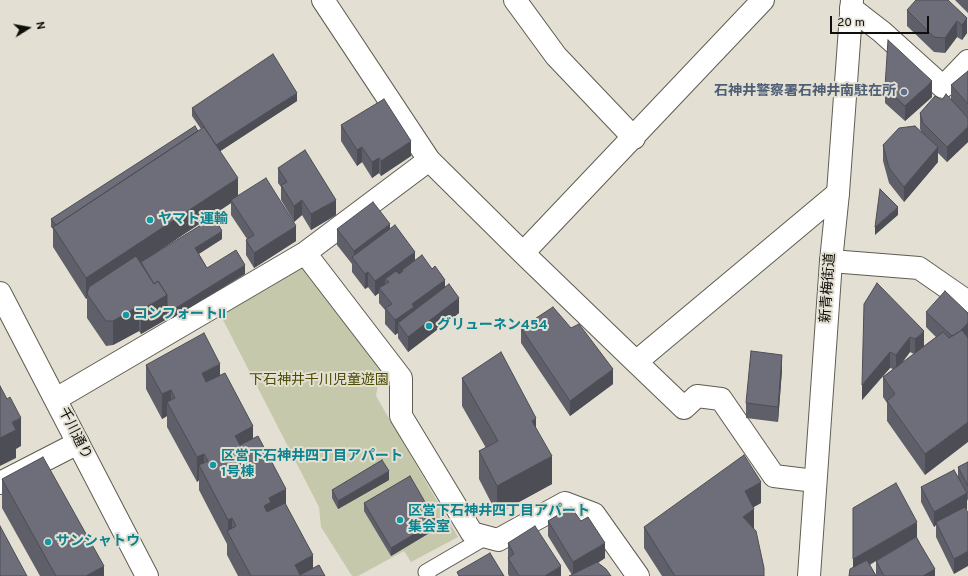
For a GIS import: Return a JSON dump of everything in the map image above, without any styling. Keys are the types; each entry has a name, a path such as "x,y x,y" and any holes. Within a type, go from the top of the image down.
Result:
{"street":[{"path":"323,0 429,160 523,253 684,408 698,396 720,399 774,476 815,481"},
{"path":"515,0 556,56 634,138"},
{"path":"523,253 634,138 763,0"},
{"path":"851,4 943,87 968,61"},
{"name":"新青梅街道","path":"809,576 851,4"},
{"path":"56,399 305,253 429,160"},
{"path":"636,362 838,193"},
{"path":"305,253 402,378 401,416 472,532 498,540 565,503 594,514 638,576"},
{"path":"831,261 919,268 968,302"},
{"name":"千川通り","path":"0,293 147,576"},
{"path":"0,483 78,443"}],"lane":[{"path":"428,576 426,572 486,537"}],"green space":[{"name":"下石神井千川児童遊園","path":"303,265 381,368 376,396 458,537 411,562 404,551 358,576 352,576 321,527 319,507 221,316"}],"building":[{"path":"916,0 948,0 967,18 962,25 957,21 945,38 934,37 907,10"},
{"path":"888,40 932,81 905,106 885,87"},
{"path":"273,54 297,93 216,145 192,108"},
{"path":"968,71 968,104 951,85"},
{"path":"946,94 968,118 968,127 947,147 923,123 920,113 935,96 942,100"},
{"path":"384,99 411,141 381,161 379,158 372,162 362,147 357,150 341,125"},
{"path":"195,126 198,131 56,225 51,219"},
{"path":"915,126 938,147 904,187 889,168 883,145 899,128"},
{"name":"ヤマト運輸","path":"204,127 238,178 86,278 53,227"},
{"path":"305,150 336,200 311,214 302,200 294,206 281,185 287,182 278,168"},
{"path":"266,178 296,226 254,253 246,240 254,235 231,200"},
{"path":"880,189 898,207 875,227"},
{"path":"373,202 390,224 354,251 337,229"},
{"path":"214,217 222,231 195,248 207,268 236,250 245,265 171,311 167,305 167,295 158,281 154,284 141,262"},
{"path":"395,225 415,252 375,281 368,272 365,274 352,257"},
{"path":"422,255 432,269 435,266 445,280 412,304 414,307 395,320 385,308 392,304 379,288 389,282 385,279 396,271 399,274"},
{"path":"136,256 154,284 158,281 167,295 141,310 139,306 113,321 106,321 87,294 89,287"},
{"path":"877,283 924,331 915,339 910,337 896,355 890,352 862,385 864,304"},
{"path":"449,284 459,298 408,337 398,323"},
{"path":"945,291 968,313 968,323 959,332 952,336 926,312"},
{"path":"553,307 571,328 579,324 613,369 570,401 521,328"},
{"path":"962,330 968,338 968,422 925,454 887,401 895,394 883,377 943,332 949,338"},
{"name":"区営下石神井四丁目アパート 1号棟","path":"204,333 220,364 202,373 206,382 225,373 253,426 235,436 240,445 258,436 286,489 269,498 271,502 264,506 267,512 285,503 313,555 295,565 300,575 319,565 325,576 251,576 227,531 236,526 232,518 228,520 199,465 208,461 204,454 197,457 167,402 175,398 171,390 162,394 146,365"},
{"path":"751,351 782,355 778,407 746,403"},
{"path":"501,352 536,418 532,421 552,456 497,486 479,451 498,441 462,378"},
{"path":"0,386 7,399 10,397 21,418 12,422 16,430 0,438"},
{"path":"744,455 761,482 745,491 754,509 743,517 756,531 764,568 764,576 675,576 644,527"},
{"path":"43,457 104,566 86,576 56,576 2,479"},
{"path":"382,460 389,471 338,501 332,490"},
{"path":"968,462 968,486 958,467"},
{"path":"954,470 967,493 934,512 921,487"},
{"name":"区営下石神井四丁目アパート 集会室","path":"410,476 436,521 391,548 364,503"},
{"path":"896,483 917,522 853,559 853,508"},
{"path":"571,507 581,521 588,517 605,543 573,562 548,521"},
{"path":"965,507 968,513 968,551 954,559 936,522"},
{"path":"0,526 27,576 0,576"},
{"path":"535,526 561,566 545,576 519,576 508,558 514,554 508,543"},
{"path":"916,537 935,569 923,576 884,576 876,561"},
{"path":"490,553 504,576 459,576 457,572"},
{"path":"867,560 876,576 849,576 850,569"},
{"path":"597,562 606,569 611,576 569,576"}],"place":[{"name":"石神井警察署石神井南駐在所","path":"904,92"},
{"name":"ヤマト運輸","path":"150,220"},
{"name":"コンフォートII","path":"126,315"},
{"name":"グリューネン454","path":"429,326"},
{"name":"区営下石神井四丁目アパート 1号棟","path":"213,465"},
{"name":"区営下石神井四丁目アパート 集会室","path":"400,520"},
{"name":"サンシャトウ","path":"48,542"}]}
